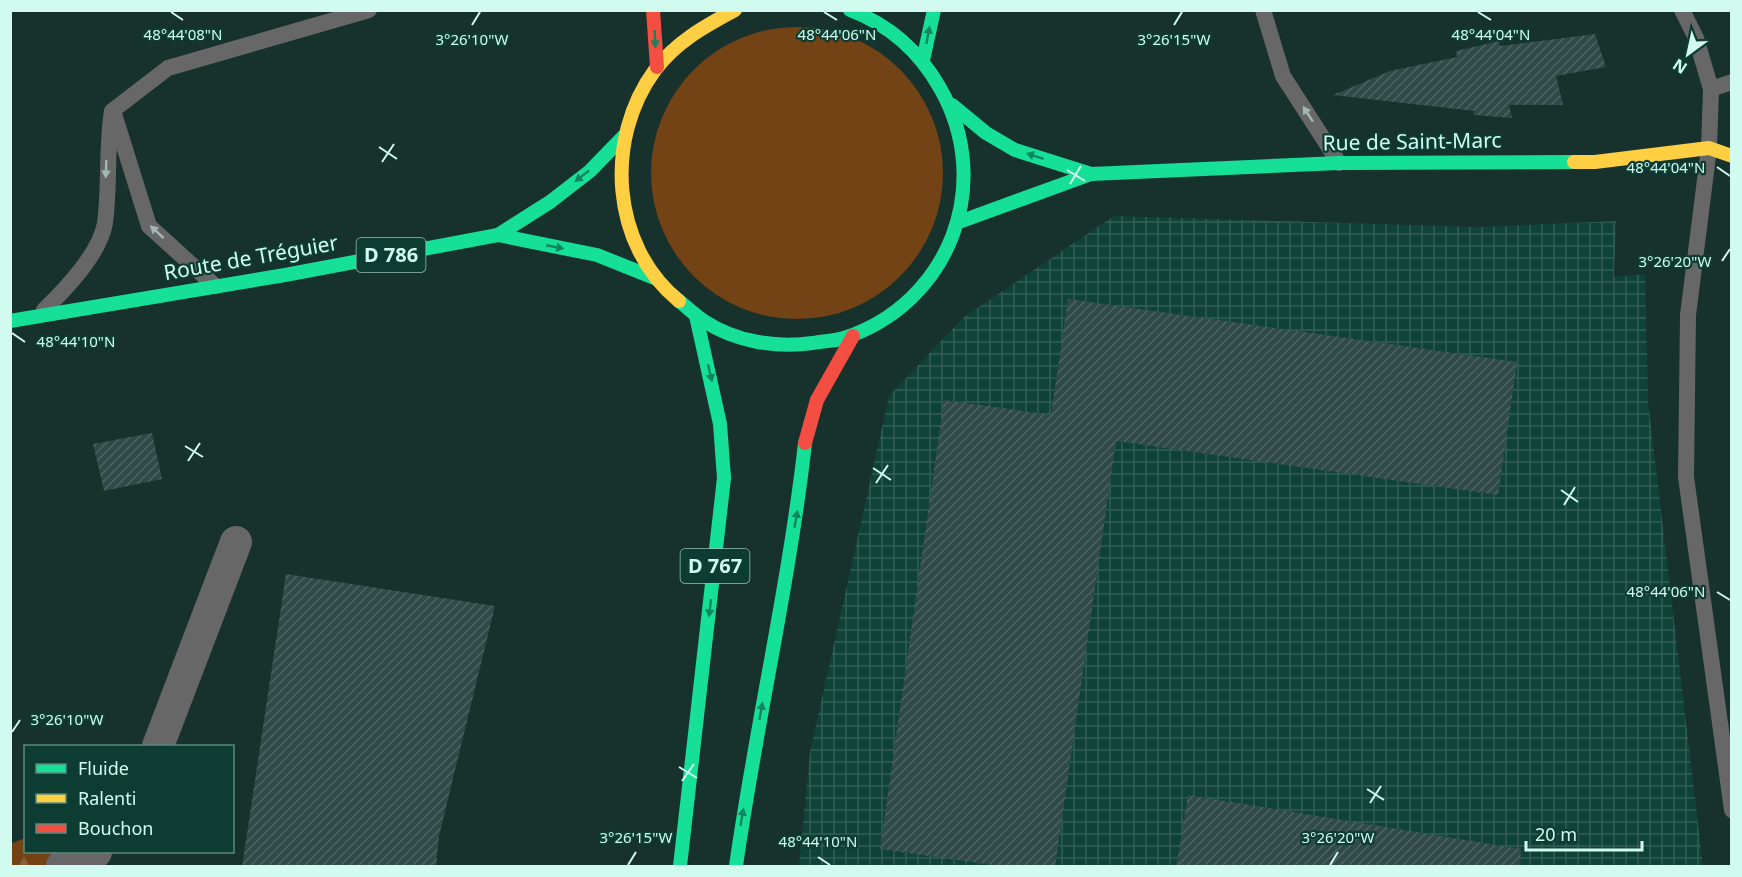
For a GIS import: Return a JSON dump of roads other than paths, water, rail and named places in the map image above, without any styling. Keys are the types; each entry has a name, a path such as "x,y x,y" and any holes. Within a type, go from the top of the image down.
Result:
{"main road":[{"path":"653,10 657,67"},
{"path":"733,11 683,40 657,67 640,93 624,136 620,169 623,203 632,235 657,279 675,299 696,316 740,338 772,345 805,346 853,336 882,322 920,292 948,252 959,222 965,193 966,163 961,133 952,105 923,60 894,34 849,10"},
{"path":"923,60 934,10"},
{"name":"Rue de Saint-Marc","path":"952,105 986,133 1015,150 1091,174"},
{"name":"D 786","path":"498,235 581,178 624,136"},
{"name":"Rue de Saint-Marc","path":"959,222 1091,174 1339,163 1595,162 1709,148 1731,156"},
{"name":"D 786","path":"498,235 597,255 657,279"},
{"name":"Route de Tréguier","path":"10,321 498,235"},
{"name":"D 767","path":"680,867 724,478 720,424 696,316"},
{"path":"736,867 750,768 798,507 806,438 817,400 830,373 853,336"}],"street":[{"path":"159,745 236,542"},
{"path":"62,867 94,853"}],"lane":[{"path":"36,316 68,287 88,258 105,225 108,137 112,111 168,68 369,10"},
{"path":"1263,10 1283,76 1339,163"},
{"path":"1682,10 1696,38 1711,89 1709,148 1688,315 1686,477 1731,810"},
{"path":"1711,89 1731,82"},
{"path":"112,111 149,225 215,286"}]}
